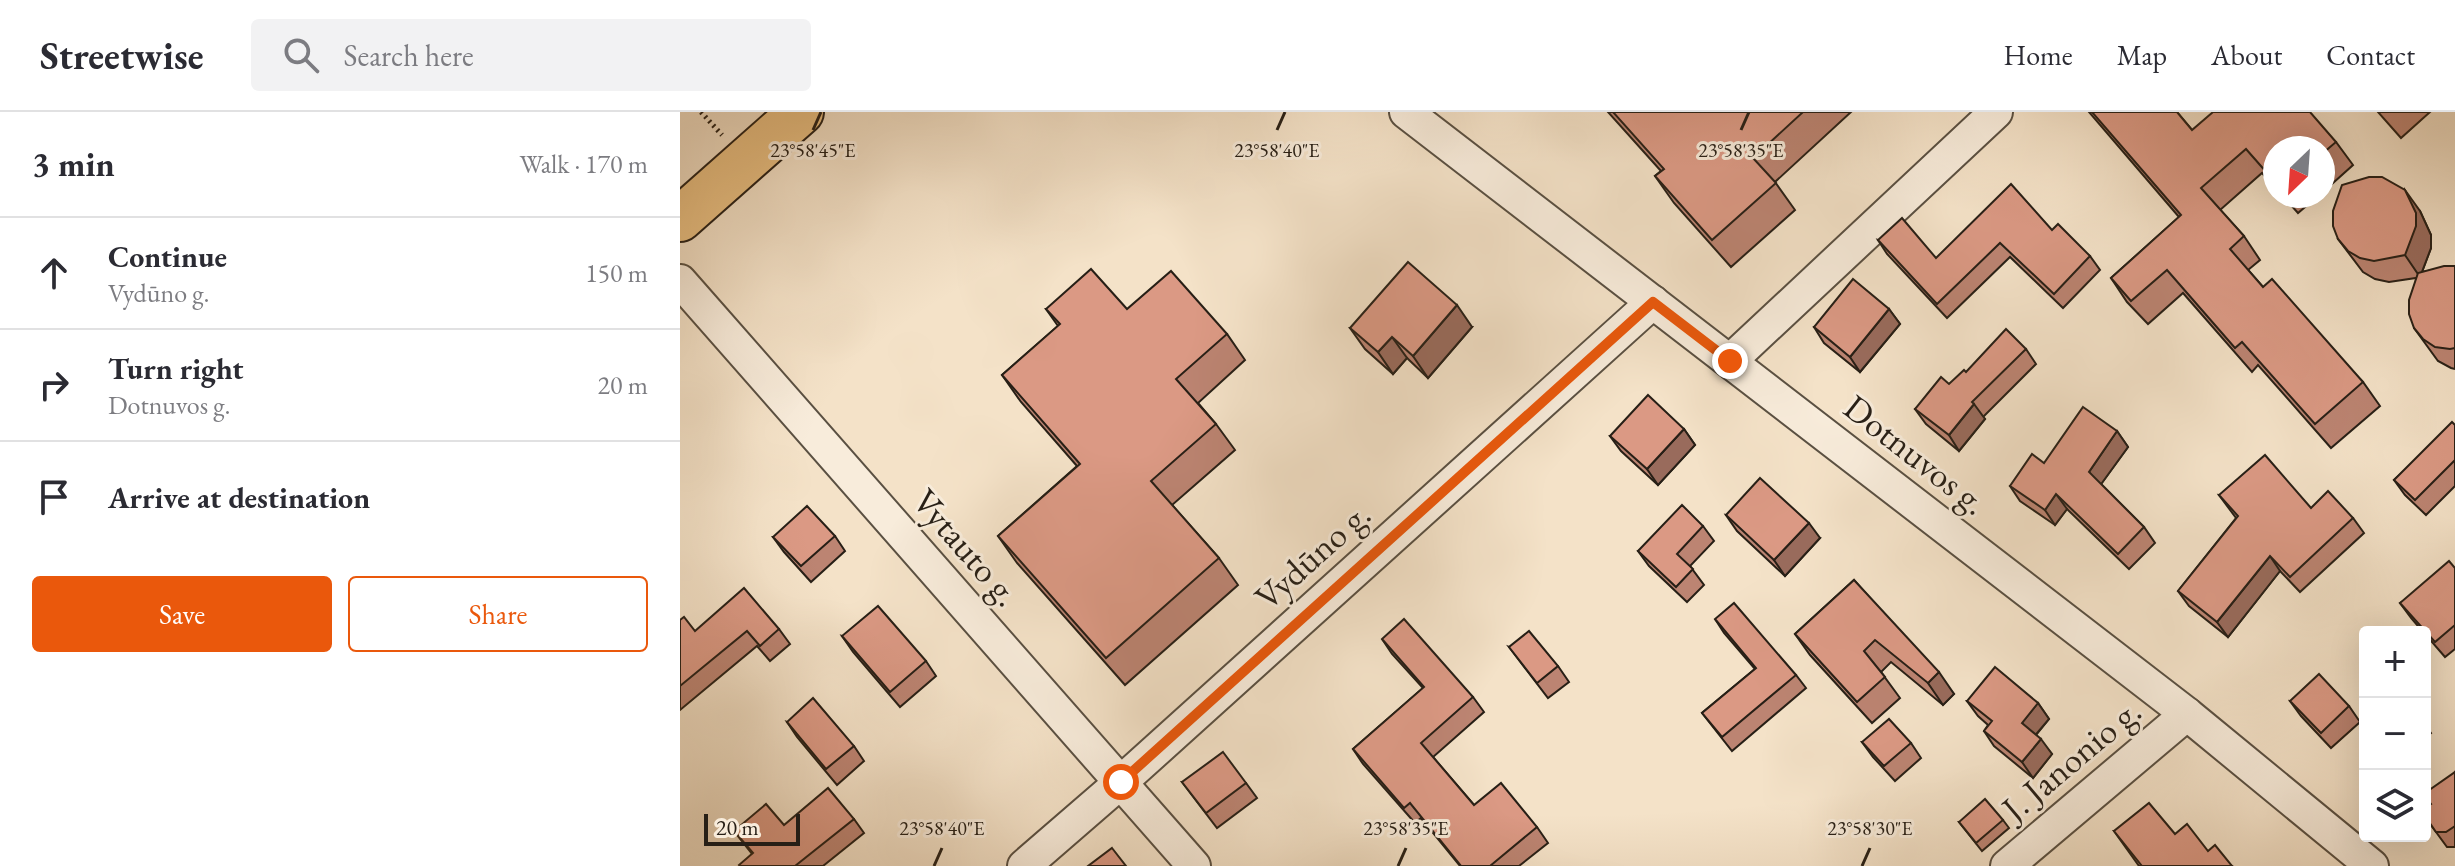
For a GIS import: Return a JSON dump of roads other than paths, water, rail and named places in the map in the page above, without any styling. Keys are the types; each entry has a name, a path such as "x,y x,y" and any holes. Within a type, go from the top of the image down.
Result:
{"main road":[{"path":"680,219 801,112"}],"street":[{"name":"Dotnuvos g.","path":"1406,112 2187,714 2372,866"},
{"path":"1730,361 1996,112"},
{"name":"Vytauto g.","path":"680,281 1194,866"},
{"name":"Vydūno g.","path":"1024,866 1653,302"},
{"name":"J. Janonio g.","path":"2007,866 2187,714"}]}
